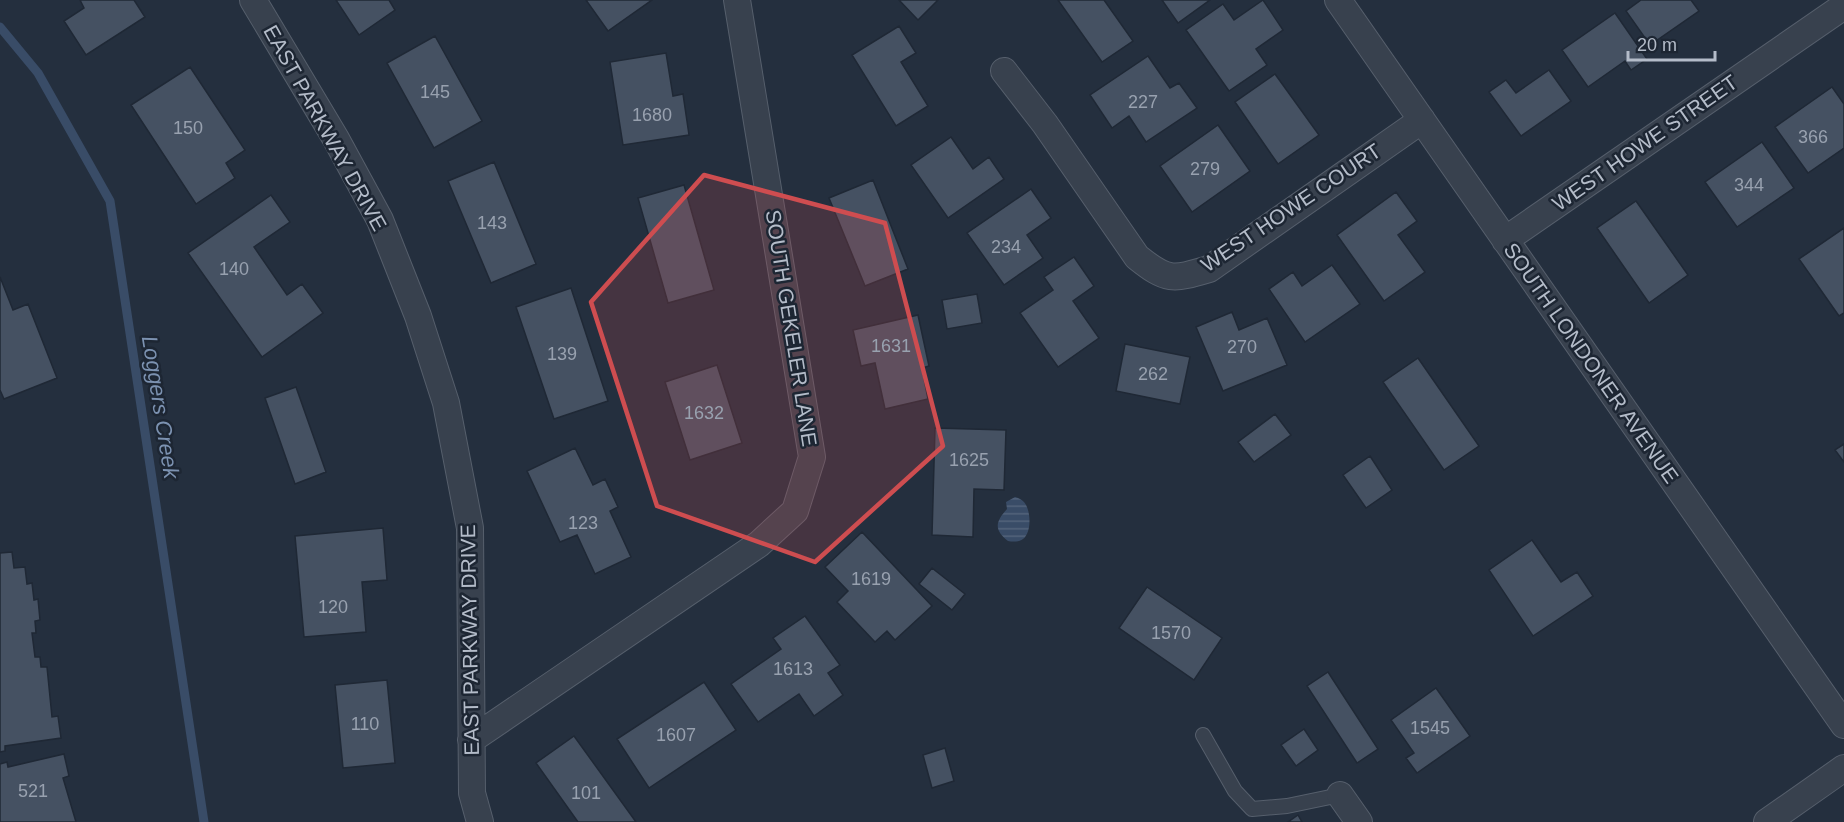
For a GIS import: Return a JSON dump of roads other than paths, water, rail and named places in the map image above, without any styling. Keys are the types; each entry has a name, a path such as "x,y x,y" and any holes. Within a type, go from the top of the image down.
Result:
{"street":[{"name":"EAST PARKWAY DRIVE","path":"253,0 336,139 380,220 418,316 446,403 470,528 472,794 480,822"},
{"name":"SOUTH GEKELER LANE","path":"471,740 759,544 795,511 812,457 737,0"},
{"name":"SOUTH LONDONER AVENUE","path":"1338,0 1844,725"},
{"name":"WEST HOWE STREET","path":"1505,240 1844,6"},
{"name":"WEST HOWE COURT","path":"1004,71 1045,124 1137,256 1153,269 1170,277 1209,269 1422,120"},
{"path":"1767,822 1844,768"},
{"path":"1340,795 1359,822"}],"lane":[{"path":"1203,735 1235,791 1252,809 1287,806 1340,795"}],"water":[{"path":"1015,497 1024,502 1030,521 1026,536 1020,541 1012,542 1000,533 998,522 1007,509 1006,502"}],"waterway":[{"name":"Loggers Creek","path":"0,27 38,73 110,201 204,822"}]}
